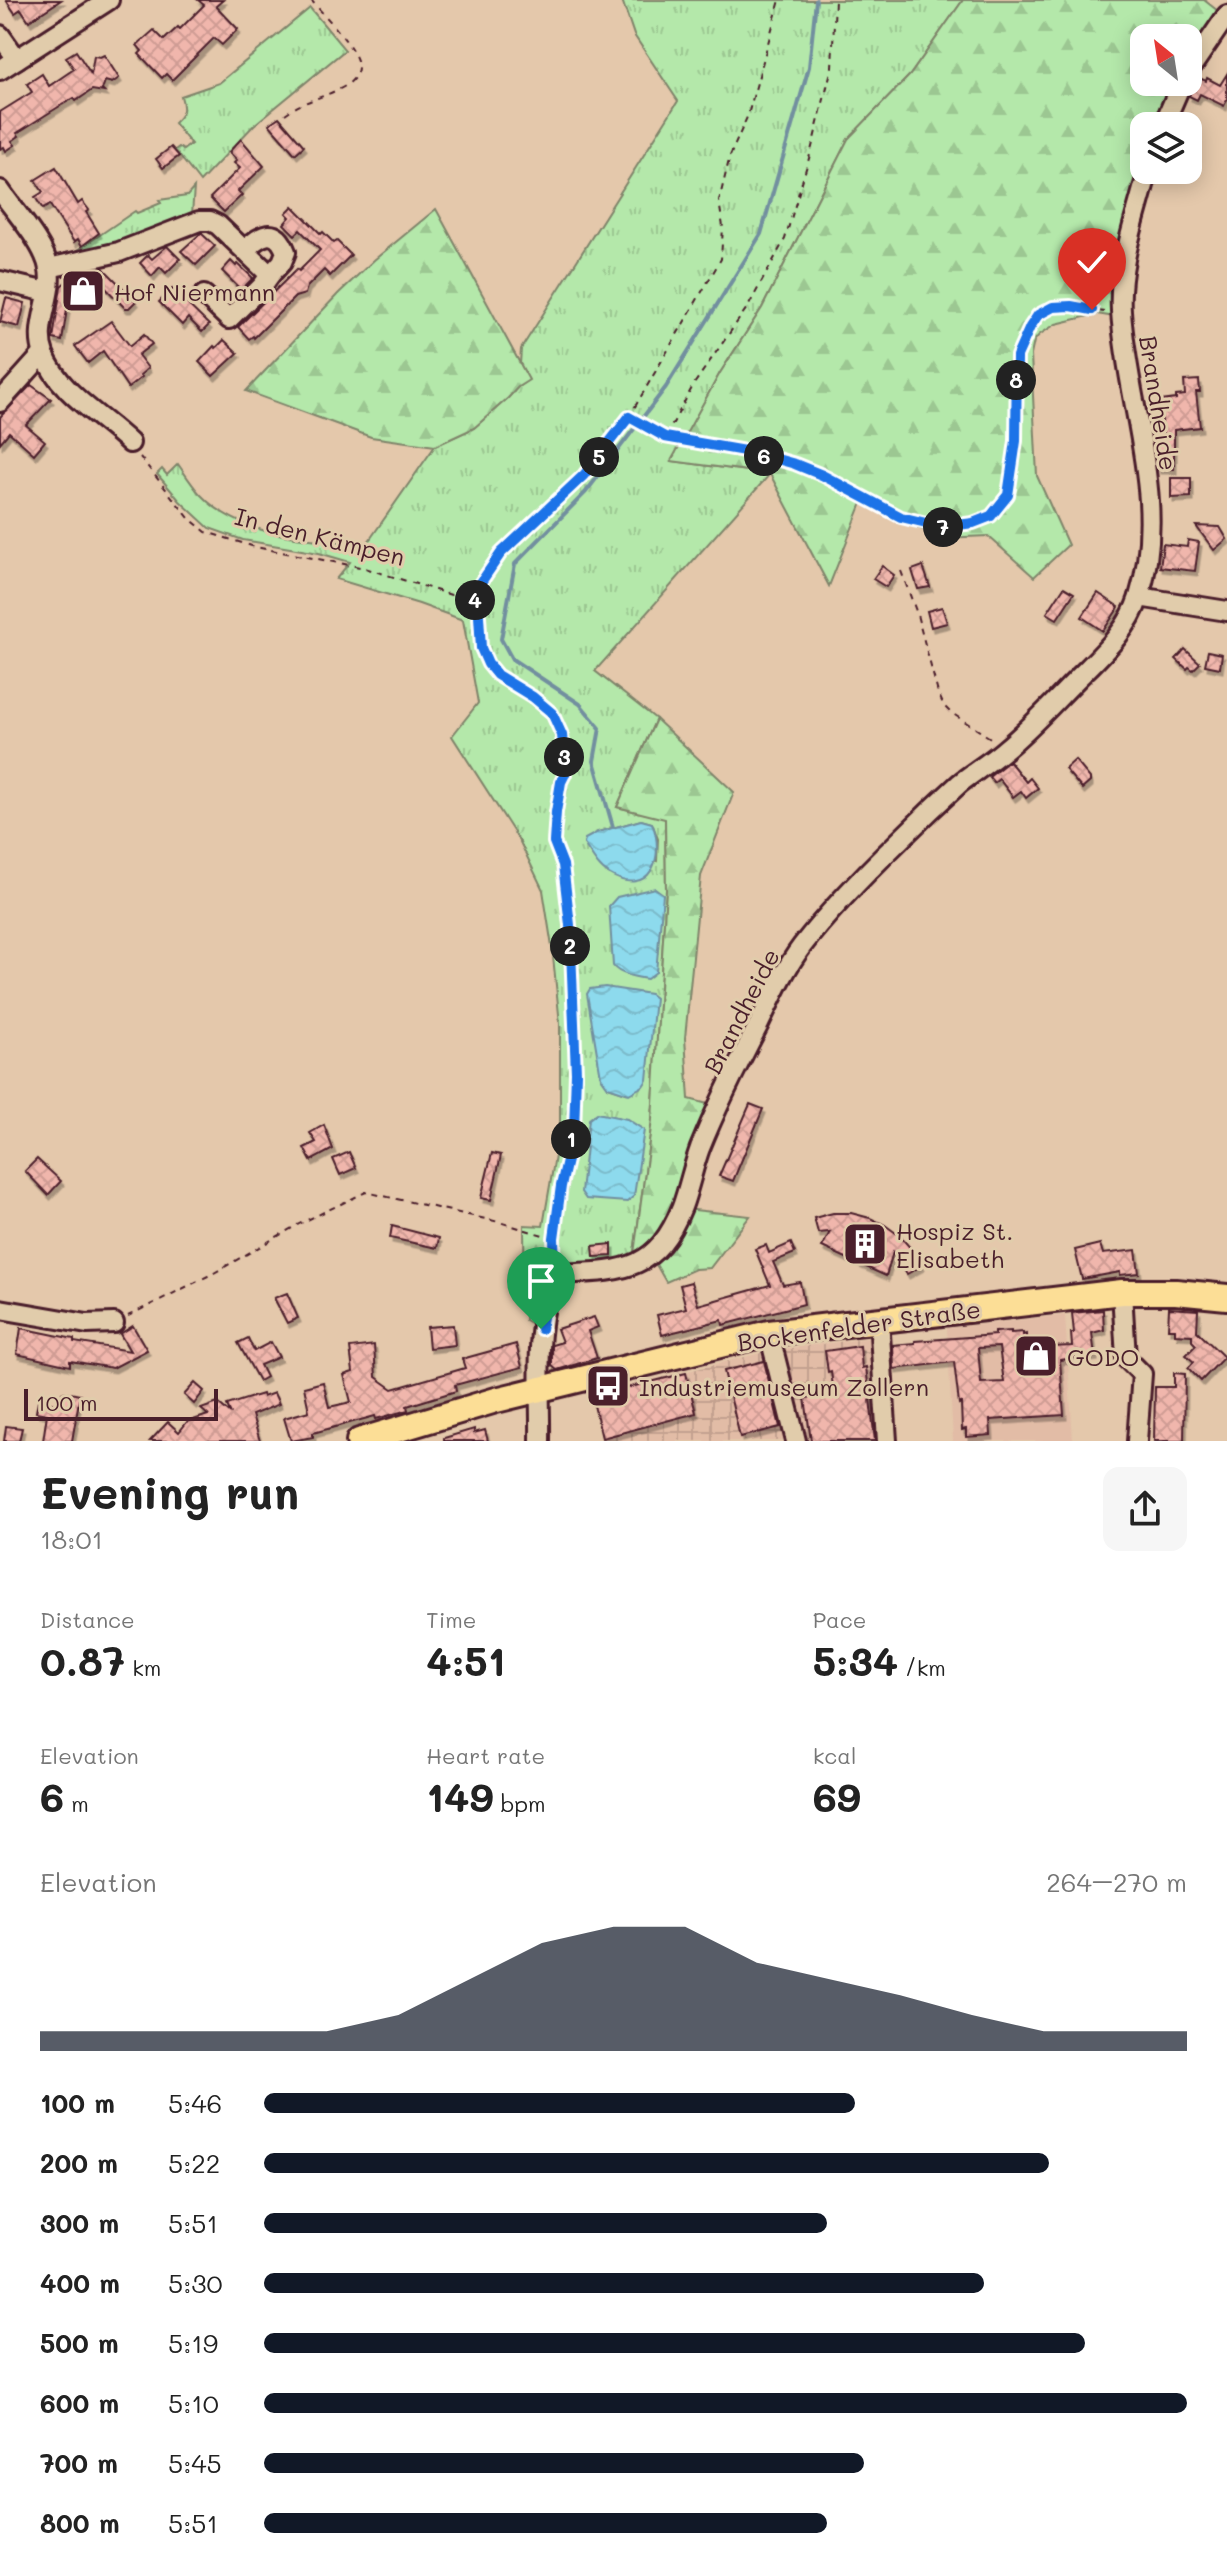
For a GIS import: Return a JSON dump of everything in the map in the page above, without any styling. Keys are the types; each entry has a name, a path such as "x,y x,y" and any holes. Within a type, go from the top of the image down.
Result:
{"main road":[{"name":"Bockenfelder Straße","path":"359,1441 396,1436 496,1400 769,1333 1122,1292 1176,1292 1227,1297"}],"street":[{"path":"0,70 109,0"},
{"path":"1202,52 1227,15"},
{"path":"0,35 17,59"},
{"name":"Brandheide","path":"555,1274 602,1272 626,1267 642,1262 660,1247 681,1208 700,1149 740,1062 786,969 802,946 899,840 961,783 1006,749 1108,648 1125,625 1139,597 1147,553 1149,494 1145,453 1121,316 1124,263 1144,184"},
{"path":"0,190 43,252 49,268 41,328 43,354 65,385 130,443"},
{"path":"49,268 119,252 199,221 210,221 270,275"},
{"path":"204,295 229,319 263,285 282,262 286,252 280,239 273,236 258,237 245,250"},
{"path":"0,281 47,292"},
{"path":"0,402 43,354"},
{"path":"1139,597 1227,611"},
{"path":"540,1441 541,1329 547,1293 555,1274"},
{"path":"1122,1292 1126,1358 1142,1374 1137,1441"},
{"path":"0,1309 87,1324 114,1323"},
{"path":"879,1319 887,1441"},
{"path":"769,1333 796,1441"}],"path":[{"path":"285,114 296,106 336,91 357,74 356,57 311,0"},
{"path":"555,1274 554,1238 561,1186 574,1130 576,1073 570,925 563,865 554,842 556,812 565,774 562,735 552,713 497,675 488,664 481,648 479,616 473,594 501,553 584,475 629,417 721,259 723,227 719,201 730,156 748,115 780,0"},
{"path":"665,437 694,384 749,305 785,239 832,67 835,0"},
{"path":"629,417 665,437 756,453 795,464 901,517 943,527 973,523 991,516 1008,495 1016,441 1017,356 1038,315 1053,307 1071,306 1121,316"},
{"name":"In den Kämpen","path":"130,443 189,518 206,532 255,547 365,568 451,595 473,594"},
{"path":"901,571 944,706 1006,749"},
{"path":"114,1323 366,1192 554,1238"}],"shaded area":[{"path":"1065,1315 1073,1441 953,1441 947,1328"},
{"path":"875,1337 882,1441 602,1441 592,1395 769,1351"}],"green space":[{"path":"622,0 963,0 910,75 848,139 762,308 720,373 672,461 770,474 595,671 656,719 617,807 665,818 666,890 652,1120 633,1261 558,1271 560,1226 577,1133 560,1127 560,1024 552,947 543,890 520,842 452,736 478,703 463,620 336,579 350,562 319,553 243,540 209,528 157,474 162,469 167,475 178,464 200,494 217,509 256,528 300,538 366,545 435,446 474,428 528,380 520,364 521,349 678,101 634,35","holes":["641,820 652,823 658,839 657,861 598,832","595,988 626,1093 608,1087"]},
{"path":"963,0 1204,0 1218,11 1202,42 1202,24 1130,24 1130,96 1171,96 1164,112 1130,112 1130,184 1141,184 1115,317 1097,314 1056,324 1034,341 1031,355 1037,476 1068,545 1034,577 988,536 942,538 862,503 829,586 770,474 671,461 720,373 762,308 848,139 910,75"},
{"path":"310,8 345,50 254,125 200,182 175,150 179,147 183,150 191,144 174,123 183,111 181,96 219,83"},
{"path":"194,188 192,214 114,247 69,256 135,211 137,213 161,203 159,200 187,196"},
{"path":"436,209 529,380 474,428 435,446 371,437 246,391 339,293"},
{"path":"656,719 734,792 701,876 685,1038 689,1099 715,1106 675,1218 633,1261 652,1120 666,890 665,819 617,807"},
{"path":"560,1127 577,1132 560,1226 551,1241 537,1327 525,1320 524,1225 543,1226"},
{"path":"685,1209 750,1216 710,1268 695,1269 666,1282 654,1261"}],"water":[{"path":"641,820 652,823 656,836 657,849 651,871 635,881 609,874 584,844 585,839 598,832"},
{"path":"655,888 663,894 656,972 647,979 624,974 613,966 609,906 617,897"},
{"path":"605,987 650,994 655,998 647,1080 629,1094 608,1087 601,1077 587,994 590,989"},
{"path":"597,1113 627,1119 644,1130 634,1196 627,1202 586,1199 581,1192 589,1119"}],"building":[{"path":"6,0 61,0 29,21 21,9 15,13"},
{"path":"198,0 223,0 216,6 238,29 222,45 214,38 172,80 166,74 162,78 139,54 142,51 137,45 154,30 164,40 178,27 180,29 204,5"},
{"path":"76,51 91,74 94,56 104,55 119,78 112,83 105,81 104,92 92,90 76,101 74,98 60,106 17,133 19,136 12,141 15,145 6,151 4,147 0,149 0,112 32,92 27,84 42,74 49,86 74,69 66,57"},
{"path":"1227,74 1227,100 1224,106 1202,95 1202,79 1206,81 1207,78 1220,85"},
{"path":"279,117 304,146 295,154 269,124"},
{"path":"241,139 264,166 238,191 242,195 224,212 210,198 240,168 229,152"},
{"path":"171,147 179,156 163,168 156,159"},
{"path":"56,167 78,204 82,201 89,210 86,212 99,233 82,246 78,239 74,242 50,205 43,209 35,197 43,192 35,180"},
{"path":"293,206 321,234 323,232 334,243 337,241 351,255 330,276 324,270 307,287 305,294 295,297 254,338 249,339 238,327 320,250 300,230 295,235 284,224 290,217 286,213"},
{"path":"201,233 215,246 196,265 181,251"},
{"path":"167,246 180,259 166,273 160,267 152,276 140,263 148,255 152,259"},
{"path":"231,261 253,278 241,290 222,271"},
{"path":"103,268 136,301 129,308 125,308 94,276"},
{"path":"72,277 62,341 53,339 61,286"},
{"path":"172,289 209,325 202,332 188,318 182,325 159,302"},
{"path":"6,298 25,303 19,327 0,322"},
{"path":"111,321 130,346 144,334 152,344 138,355 148,368 128,388 103,351 88,363 75,346"},
{"path":"224,340 238,353 213,376 199,362"},
{"path":"1199,380 1200,392 1196,392 1200,427 1174,430 1174,469 1158,469 1155,444 1164,444 1160,401 1185,395 1184,381"},
{"path":"31,385 51,399 26,425 45,441 34,454 9,432 0,443 0,417"},
{"path":"1171,478 1191,478 1191,497 1171,498"},
{"path":"1196,526 1220,527 1227,539 1214,550"},
{"path":"1188,540 1199,542 1195,571 1160,567 1163,544 1187,547"},
{"path":"882,566 894,575 886,587 873,579"},
{"path":"923,566 930,587 918,589 912,570"},
{"path":"1064,587 1074,593 1057,619 1047,613"},
{"path":"1098,593 1119,607 1103,631 1082,617"},
{"path":"942,607 947,623 931,627 927,611"},
{"path":"1185,649 1200,663 1193,670 1187,669 1176,659"},
{"path":"1208,651 1222,654 1220,668 1205,665"},
{"path":"1075,760 1090,778 1082,789 1065,769"},
{"path":"1009,761 1026,782 1030,778 1038,788 1026,798 1021,791 1013,797 999,779 994,783 989,777"},
{"path":"750,1104 763,1109 733,1181 719,1176"},
{"path":"324,1125 333,1149 311,1161 304,1148 316,1142 310,1133"},
{"path":"349,1152 356,1168 340,1175 333,1159"},
{"path":"492,1153 501,1155 491,1200 481,1198"},
{"path":"37,1159 61,1181 48,1195 25,1171"},
{"name":"Hospiz St. Elisabeth","path":"833,1213 851,1213 885,1225 900,1236 921,1266 907,1274 893,1252 886,1276 822,1247 830,1232 818,1233 814,1218"},
{"path":"392,1226 439,1238 437,1248 390,1238"},
{"path":"791,1243 795,1253 773,1262 783,1285 800,1282 804,1304 723,1325 722,1320 662,1335 657,1315 686,1308 680,1285 691,1282 698,1305 770,1285 755,1249 766,1245 769,1253"},
{"path":"612,1244 612,1256 594,1257 593,1246"},
{"path":"1100,1244 1103,1254 1136,1250 1139,1273 1120,1275 1120,1272 1082,1279 1075,1250"},
{"path":"287,1293 298,1318 287,1323 274,1298"},
{"path":"1169,1308 1198,1310 1197,1331 1224,1357 1201,1381 1188,1368 1194,1362 1186,1355 1196,1345 1192,1335 1175,1334 1175,1329 1168,1329"},
{"path":"1103,1310 1104,1330 1092,1333 1095,1356 1060,1360 1064,1415 990,1420 991,1435 966,1437 966,1429 962,1430 954,1362 894,1369 893,1345 915,1341 1011,1331 1026,1334 1027,1348 1072,1346 1072,1313","holes":["999,1347 1004,1382 981,1383 978,1348"]},
{"path":"594,1317 598,1327 588,1331 597,1358 557,1370 552,1366 552,1345 562,1342 557,1329"},
{"path":"453,1325 455,1345 429,1348 427,1327"},
{"path":"133,1326 147,1350 113,1368 70,1361 70,1366 17,1354 21,1328 74,1339 74,1342 130,1351 120,1334"},
{"path":"248,1338 254,1351 271,1342 279,1357 260,1365 266,1377 259,1381 238,1343"},
{"path":"516,1344 522,1367 455,1385 456,1391 407,1406 408,1410 376,1419 375,1416 313,1433 313,1437 291,1441 284,1418 309,1411 304,1387 323,1382 329,1407 351,1402 344,1375 353,1372 350,1348 374,1345 376,1377 393,1389 465,1368 462,1359"},
{"path":"860,1346 862,1368 866,1367 875,1441 811,1441 805,1398 834,1395 825,1351"},
{"path":"764,1361 780,1427 740,1437 724,1371"},
{"path":"686,1373 696,1413 602,1438 592,1397"},
{"path":"1174,1373 1185,1374 1184,1441 1154,1441 1155,1387 1174,1387"},
{"path":"195,1383 204,1391 194,1404 184,1395"},
{"path":"62,1393 80,1395 72,1441 43,1441 47,1414 36,1412 38,1401 60,1405"},
{"path":"274,1393 279,1404 252,1415 260,1441 150,1441 168,1422 179,1432 187,1422 208,1415 201,1409 218,1403 231,1414 227,1405"},
{"path":"6,1426 22,1428 19,1441 4,1441"},
{"path":"474,1429 474,1433 485,1430 488,1441 444,1441 444,1438"}],"waterway":[{"path":"613,827 594,761 600,728 580,704 512,659 501,639 515,564 586,492 666,387 761,234 809,67 816,0"}],"place":[{"name":"Hof Niermann","path":"83,291"},
{"name":"Hospiz St. Elisabeth","path":"865,1244"},
{"name":"GODO","path":"1036,1356"},
{"name":"Industriemuseum Zollern","path":"608,1386"}],"route":[{"path":"541,1329 547,1293 555,1274 554,1238 561,1186 574,1130 576,1073 570,925 563,865 554,842 556,812 565,774 564,754 562,735 552,713 497,675 488,664 481,648 479,616 473,594 501,553 584,475 629,417 665,437 756,453 795,464 901,517 943,527 973,523 991,516 1008,495 1013,477 1017,356 1030,327 1038,315 1053,307 1092,310"}]}
